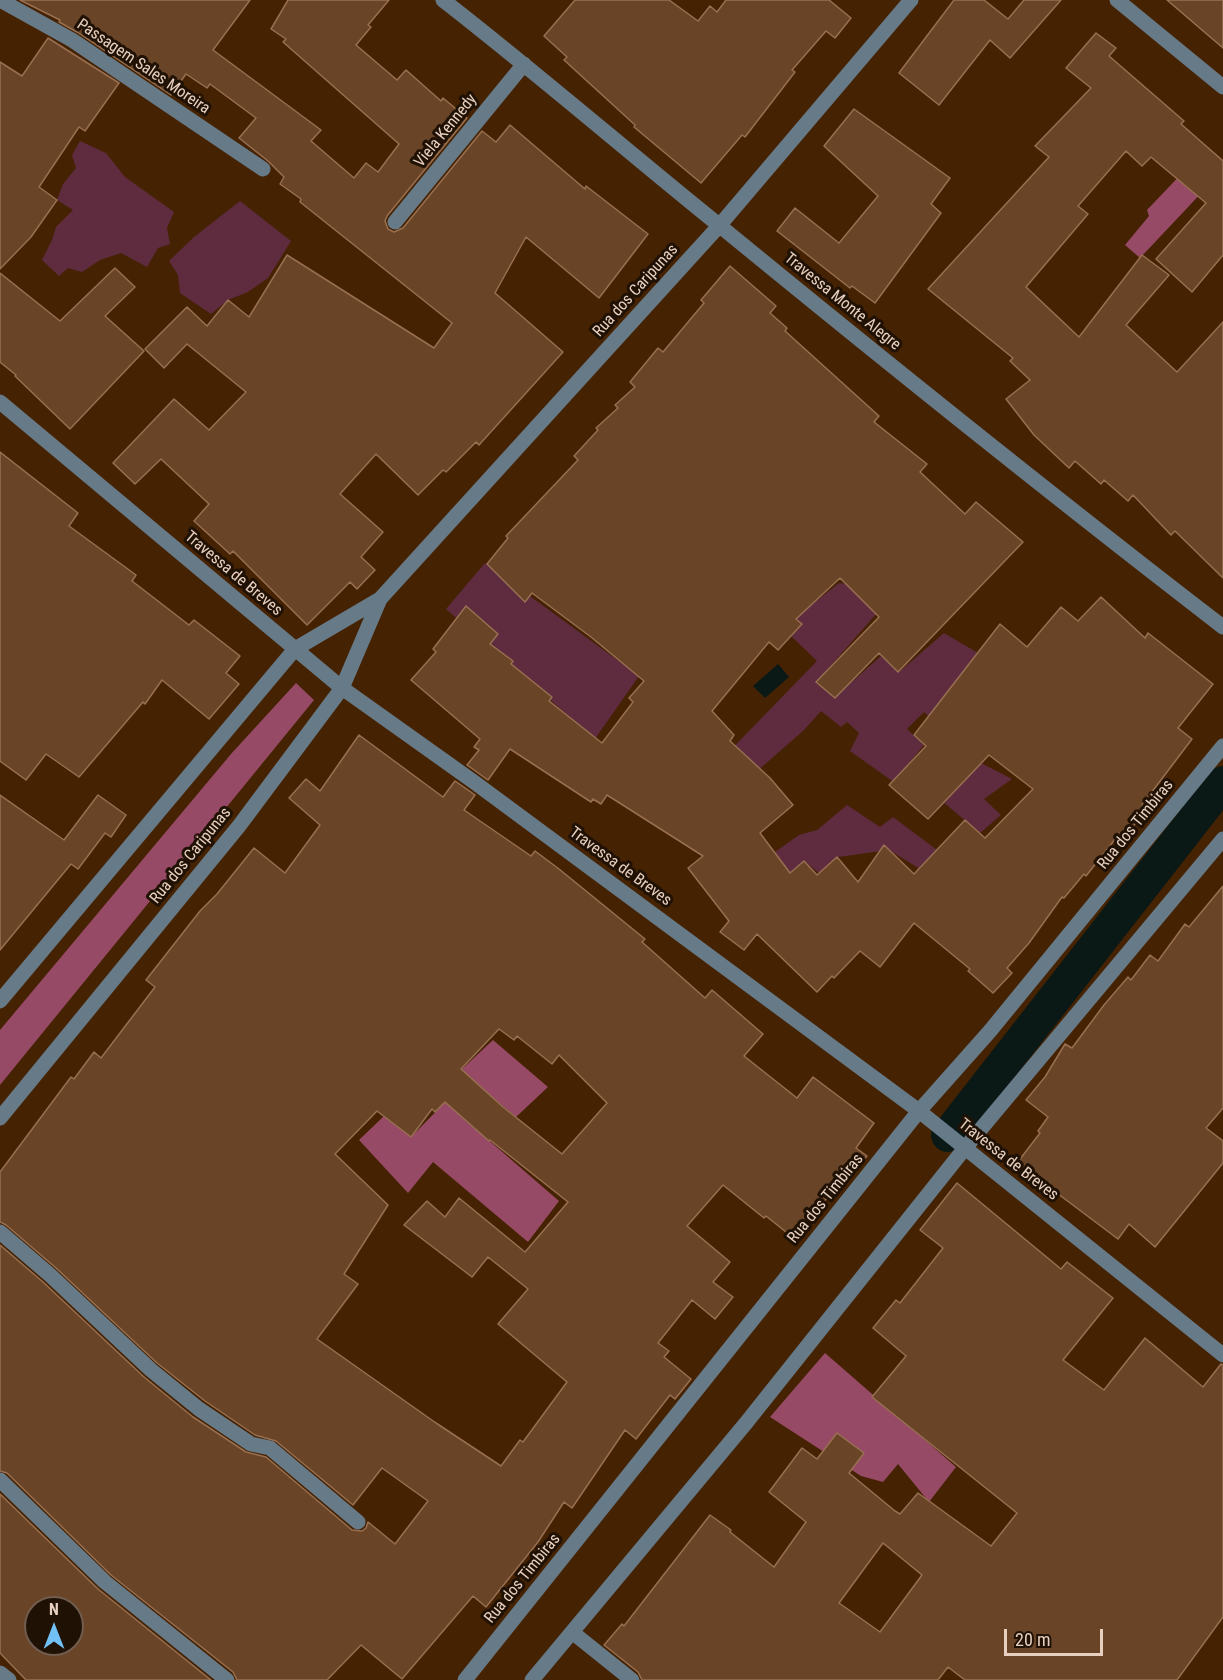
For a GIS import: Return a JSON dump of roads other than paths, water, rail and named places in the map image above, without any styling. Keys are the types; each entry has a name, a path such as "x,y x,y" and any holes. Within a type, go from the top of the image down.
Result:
{"street":[{"name":"Passagem Sales Moreira","path":"0,0 72,40 263,170"},
{"name":"Travessa Monte Alegre","path":"443,0 1078,515 1223,627"},
{"name":"Rua dos Caripunas","path":"0,1001 295,649 380,598 719,226 911,0"},
{"path":"1117,0 1223,87"},
{"name":"Viela Kennedy","path":"395,222 524,64"},
{"name":"Travessa de Breves","path":"0,402 342,688 474,782 919,1111 1223,1355"},
{"name":"Rua dos Caripunas","path":"0,1118 239,826 342,688 380,598"},
{"name":"Rua dos Timbiras","path":"465,1680 919,1111 990,1032 1223,747"},
{"path":"532,1680 746,1424 965,1148 1223,839"},
{"path":"0,1232 50,1275 151,1370 199,1409 251,1444 270,1448 358,1522"},
{"path":"0,1480 105,1582 227,1680"},
{"path":"572,1632 632,1680"},
{"path":"0,1673 9,1680"}],"waterway":[{"path":"948,1135 1223,783"}]}
